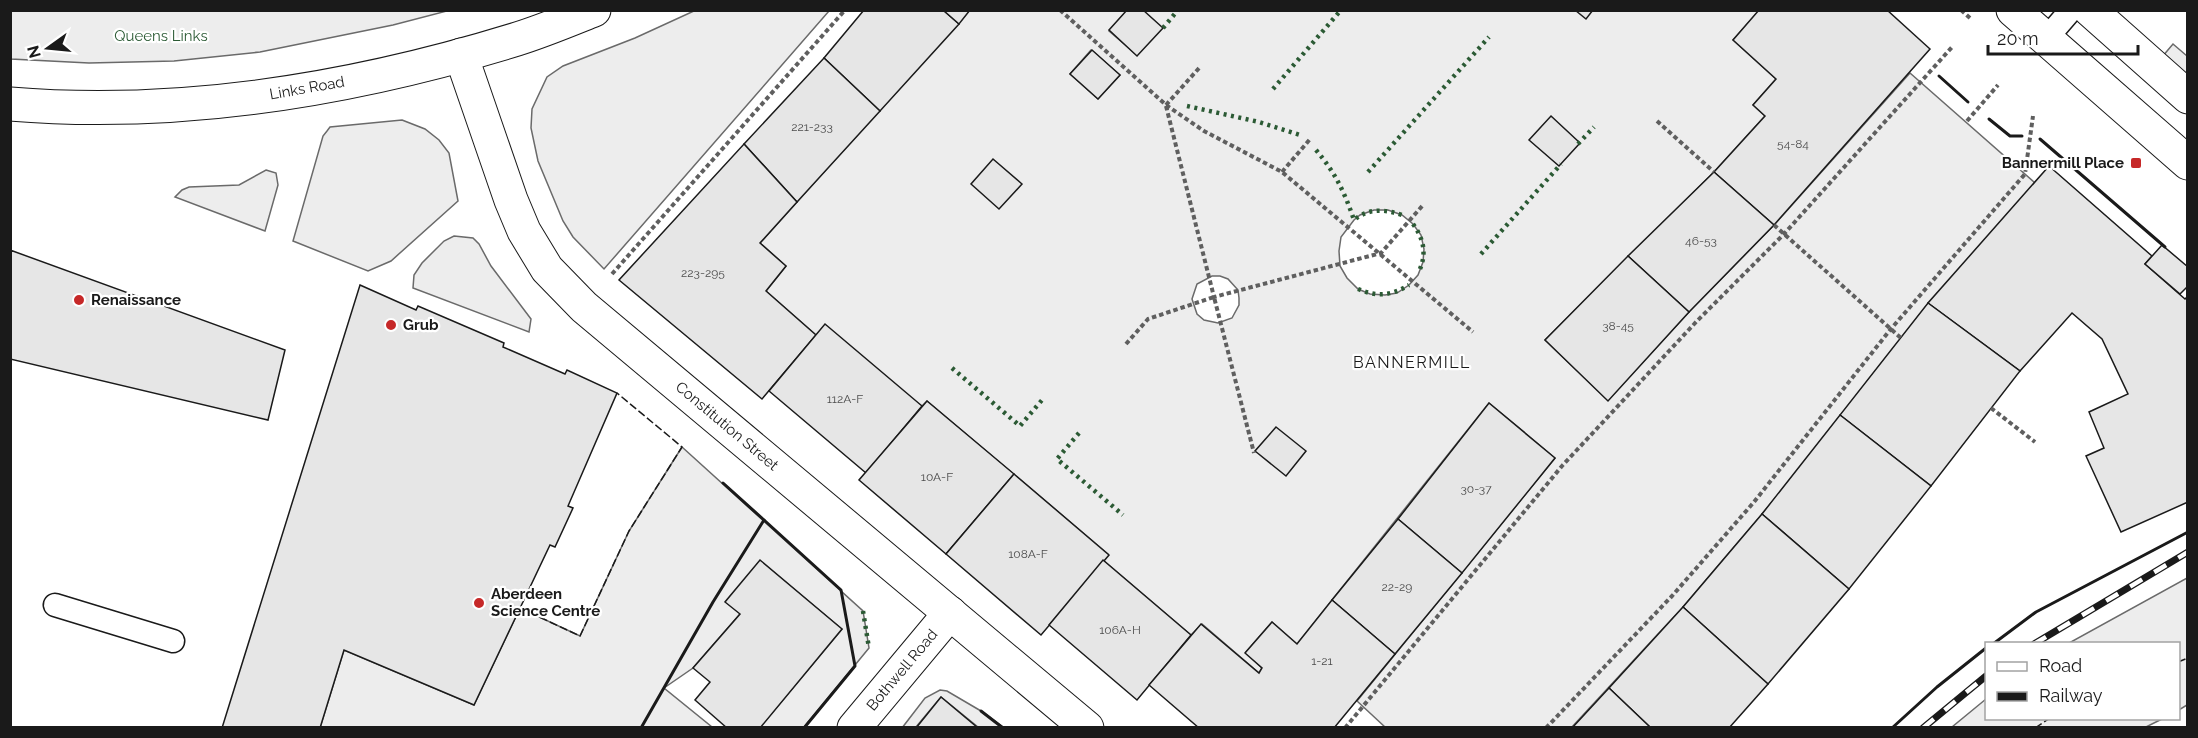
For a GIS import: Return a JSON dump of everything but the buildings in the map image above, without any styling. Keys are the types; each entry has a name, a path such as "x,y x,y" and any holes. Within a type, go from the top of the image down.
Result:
{"street":[{"name":"Links Road","path":"10,104 79,108 136,107 224,101 339,83 519,39 594,10"},
{"path":"2013,10 2187,163"},
{"path":"2090,10 2187,97"},
{"name":"Constitution Street","path":"461,55 511,200 524,231 548,269 584,307 1087,728"},
{"name":"Bothwell Road","path":"854,728 950,613"}],"lane":[{"path":"2046,39 2071,10"},
{"path":"55,605 173,641"}],"path":[{"path":"584,307 845,10"},
{"path":"1060,10 1166,105 1204,132 1282,172 1473,332"},
{"path":"1345,728 1562,466 1697,321 1784,234 1953,46"},
{"path":"1166,105 1200,67"},
{"path":"1967,121 1998,85"},
{"path":"1166,105 1254,453"},
{"path":"1546,728 1672,596 1754,502 1890,330 2025,174 2033,116"},
{"path":"1657,121 1714,172"},
{"path":"1282,172 1311,138"},
{"path":"1126,344 1148,319 1214,297 1381,253 1423,205"},
{"path":"1774,225 1900,338"},
{"path":"1991,408 2035,442"}],"shaded area":[{"name":"Queens Links","path":"11,10 447,11 393,25 260,52 174,61 89,63 11,59"},
{"path":"696,10 829,11 604,269 573,237 563,221 538,161 531,128 532,109 547,77 563,66 635,38"},
{"path":"970,10 1127,11 1109,31 1137,55 1143,11 1759,11 1733,40 1776,79 1753,105 1765,116 1714,172 1545,340 1608,400 1774,225 1910,73 2035,183 1683,607 1571,728 1385,727 1357,701 1555,458 1489,403 1297,644 1272,622 1246,652 1262,668 1259,673 1202,624 1191,635 1103,560 1108,554 927,401 922,406 816,335 766,291 786,266 760,243","holes":["1091,50 1120,75 1098,99 1070,74","1374,210 1388,210 1402,215 1421,235 1424,249 1423,262 1418,275 1397,293 1370,294 1358,289 1347,278 1340,266 1341,237 1360,215","1212,276 1228,279 1238,290 1239,298 1239,305 1232,318 1218,323 1204,320 1197,314 1192,299 1197,284"]},
{"path":"2173,44 2187,56 2187,78 2162,57"},
{"path":"402,120 425,129 439,140 449,153 458,201 391,261 368,271 293,241 323,136 330,127"},
{"path":"266,170 276,173 278,185 265,231 175,197 189,187 239,185"},
{"path":"454,236 473,238 479,244 491,266 531,319 529,332 413,288 414,275 422,263 444,241"},
{"path":"682,447 863,611 869,648 804,727 760,727 842,629 760,561 740,614 693,668 664,688 712,727 320,728 344,650 474,705 520,608 580,636 629,531"},
{"path":"2187,578 2187,705 2180,709 2180,642 2071,642"},
{"path":"940,690 947,691 1003,727 978,727 941,697 916,727 902,728 925,698"},
{"path":"1985,700 1985,720 2160,720 2144,728 1952,727"}],"railway":[{"path":"2037,642 2188,552"},
{"path":"1923,728 1985,677"}],"hedge":[{"path":"1163,28 1178,10"},
{"path":"1273,89 1341,10"},
{"path":"1368,172 1489,37"},
{"path":"1187,106 1259,122 1300,135"},
{"path":"1578,144 1594,127"},
{"path":"1316,150 1339,183 1354,220 1365,213 1377,211 1402,215"},
{"path":"1481,254 1561,164"},
{"path":"1413,224 1423,245 1420,269"},
{"path":"1358,289 1384,294 1409,285"},
{"path":"952,368 1020,426 1042,400"},
{"path":"1079,433 1057,459 1123,515"},
{"path":"863,611 869,648"}],"fence":[{"path":"520,608 580,636 629,531 682,447 617,393"},
{"path":"2180,661 2188,658"},
{"path":"2035,728 2047,720"}],"wall":[{"path":"1939,76 1968,102"},
{"path":"1989,119 2010,136 2022,136"},
{"path":"2040,139 2165,247"},
{"path":"641,728 713,602 764,520 723,483"},
{"path":"764,520 841,590 855,666 804,728"},
{"path":"1996,642 2036,612 2188,532"},
{"path":"1892,728 1937,687 1985,649"},
{"path":"981,711 1003,728"}],"place":[{"name":"Bannermill Place","path":"2136,163"},
{"name":"Renaissance","path":"79,300"},
{"name":"Grub","path":"391,325"},
{"name":"Aberdeen Science Centre","path":"479,603"}],"district":[{"name":"BANNERMILL","path":"1412,362"}]}
